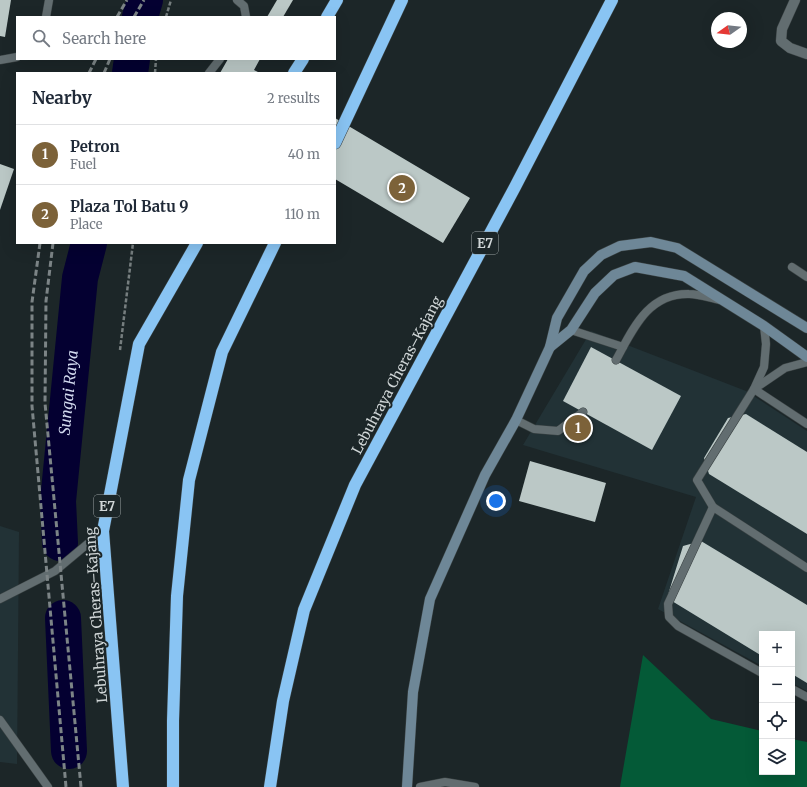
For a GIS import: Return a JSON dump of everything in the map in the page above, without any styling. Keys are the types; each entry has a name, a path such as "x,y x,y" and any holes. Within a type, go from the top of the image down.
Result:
{"highway":[{"path":"328,16 337,0"},
{"path":"336,141 402,0"},
{"name":"Lebuhraya Cheras–Kajang","path":"270,787 283,701 304,610 355,485 515,187 612,0"},
{"path":"295,72 302,60"},
{"name":"Lebuhraya Cheras–Kajang","path":"123,787 102,531 138,344 195,244"},
{"path":"173,787 173,721 177,596 189,480 222,352 275,244"}],"street":[{"path":"795,0 782,29 781,41 790,48 807,54"},
{"path":"407,787 412,692 430,600 485,475 516,420 550,347 557,318 584,271 601,255 620,246 651,242 677,248 807,328"},
{"path":"550,347 571,330 595,292 614,275 635,267 684,276 764,326 807,357"}],"lane":[{"path":"46,16 49,0"},
{"path":"237,0 244,6 246,16"},
{"path":"0,60 16,57"},
{"path":"210,72 219,60"},
{"path":"792,267 807,277"},
{"path":"616,360 648,309 661,299 674,295 690,294 726,301"},
{"path":"764,326 766,344 765,361 754,389 697,480 713,507 807,568"},
{"path":"571,330 623,347"},
{"path":"754,389 785,368 807,362"},
{"path":"754,389 807,424"},
{"path":"516,420 534,429 558,431 583,412"},
{"path":"713,507 668,604 669,617 678,626 759,670"},
{"path":"0,599 55,570 102,531"},
{"path":"795,691 807,697"},
{"path":"0,720 48,787"},
{"path":"420,787 445,782 475,787"}],"path":[{"path":"166,16 170,0"},
{"path":"155,72 156,60"}],"shaded area":[{"path":"591,331 746,391 807,431 807,691 795,685 795,631 759,631 759,664 658,609 696,497 523,445"},
{"path":"0,526 19,532 17,764 0,762"}],"green space":[{"path":"643,655 711,719 759,730 759,775 795,775 795,740 807,742 807,787 620,787"}],"building":[{"path":"0,0 11,0 5,37 0,36"},
{"path":"277,0 293,0 284,16 268,16"},
{"path":"227,60 259,60 254,70 258,72 221,72"},
{"path":"336,119 470,198 443,243 336,180"},
{"path":"0,164 14,169 0,210"},
{"path":"591,347 681,396 652,450 563,401"},
{"path":"746,414 807,452 807,534 709,474 704,458 728,418"},
{"path":"530,461 606,483 595,522 519,501"},
{"path":"701,541 807,605 807,683 795,676 795,631 759,631 759,654 667,598 683,546"}],"waterway":[{"name":"Sungai Raya","path":"140,16 145,0"},
{"name":"Sungai Raya","path":"130,72 132,60"},
{"name":"Sungai Raya","path":"60,543 58,501 80,278 89,244"},
{"name":"Sungai Raya","path":"63,618 69,751"}],"railway":[{"path":"118,16 127,0"},
{"path":"135,16 144,0"},
{"path":"90,72 96,60"},
{"path":"104,72 110,60"},
{"path":"40,244 32,302 32,406 66,787"},
{"path":"53,244 46,301 45,403 81,787"}],"place":[{"name":"Plaza Tol Batu 9","path":"402,188"},
{"name":"Petron","path":"578,428"}]}
